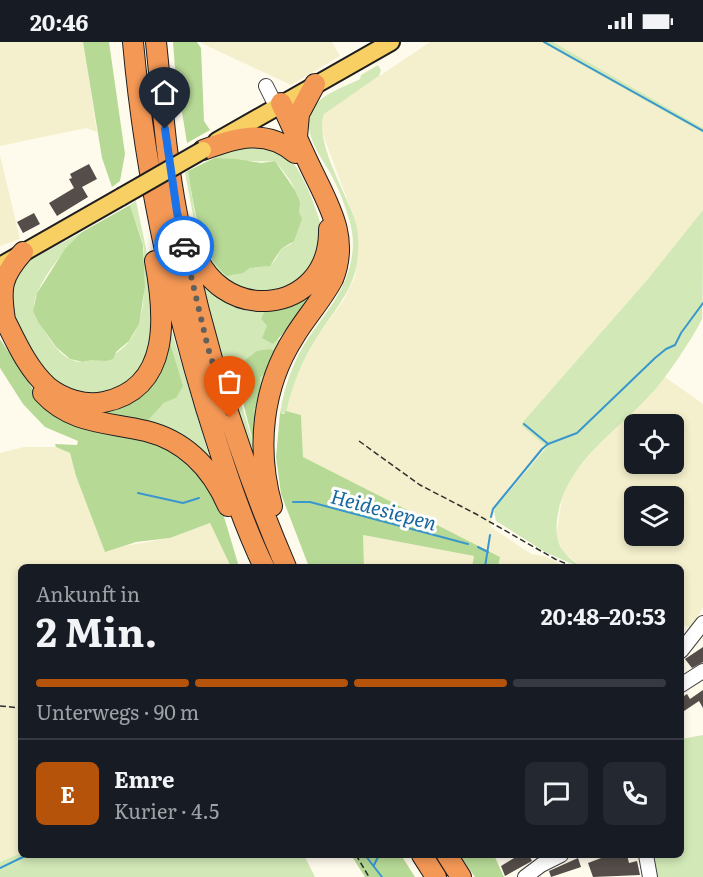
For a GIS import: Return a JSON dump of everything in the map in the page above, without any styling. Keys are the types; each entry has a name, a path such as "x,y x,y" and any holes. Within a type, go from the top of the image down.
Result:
{"highway":[{"path":"133,42 147,158 170,275 192,361 218,446 261,561"},
{"path":"156,42 177,212 208,348 255,491 285,564"},
{"path":"168,151 180,183 193,248 204,269 224,291 244,300 265,301 286,297 302,288 317,273 328,247 327,214 296,145 299,114 315,84"},
{"path":"275,106 332,210 338,229 340,247 337,268 327,290 294,337 280,362 269,394 264,423 264,466 268,493 294,564"},
{"path":"203,150 225,142 265,137 296,145"},
{"path":"2,318 39,377 62,396 80,402 102,402 127,393 145,377 159,350 161,324 159,281 142,194 147,158"},
{"path":"23,252 5,275 1,284 0,303 2,318 39,389 55,405 89,421 160,436 182,446 199,459 218,485 235,522 261,561"},
{"path":"424,858 436,877"},
{"path":"449,858 461,877"}],"main road":[{"path":"0,266 203,150 275,106 391,42"}],"street":[{"path":"266,86 275,106"},
{"path":"684,647 703,623"},
{"path":"684,683 703,671"},
{"path":"525,877 555,858"},
{"path":"647,858 650,877"}],"path":[{"path":"359,441 420,485 567,564"},
{"path":"0,706 18,708"},
{"path":"358,858 369,877"}],"shaded area":[{"path":"0,42 83,42 97,132 86,128 0,146"},
{"path":"199,42 332,42 340,56 291,85"},
{"path":"430,42 541,42 703,133 703,210 647,280 522,423 547,447 492,514 491,527 531,554 545,556 560,564 498,564 499,557 303,457 301,415 286,411 294,380 318,335 343,301 355,277 358,256 355,220 323,135 321,122 323,114"},
{"path":"553,42 703,42 703,128 596,67"},
{"path":"0,155 20,239 0,246"},
{"path":"665,377 703,404 703,607 691,629 684,625 684,564 579,564 564,553 556,536 562,498 571,477 624,419 624,474 684,474 684,414 629,414"},
{"path":"24,447 56,447 70,453 76,476 94,519 124,546 170,538 210,523 230,564 18,564 18,854 0,862 0,453"},
{"path":"362,535 475,556 473,564 364,564"}],"green space":[{"path":"83,42 109,42 125,154 120,181 112,187 102,158"},
{"path":"173,42 197,42 201,48 204,121 210,130 187,143 175,69"},
{"path":"541,42 553,42 703,128 703,133"},
{"path":"378,65 381,70 379,76 324,114 323,137 332,166 354,217 358,235 357,265 350,286 303,362 291,392 286,413 280,413 294,364 332,305 344,283 352,258 353,236 348,217 337,187 312,141 310,116 313,108 322,98 360,79 361,75"},
{"path":"254,142 281,151 300,174 321,225 334,225 286,344 261,479 216,339 199,270 203,252 196,231 185,173 188,171 196,217 203,240 214,259 233,275 251,268 270,265 281,249 291,244 298,219 298,200 291,182 275,161 214,158 218,153","holes":["265,309 286,329 279,340 261,319","245,365 265,374 260,378 260,391 254,411 253,443 240,399"]},
{"path":"214,158 261,163 275,161 295,190 300,202 299,212 302,219 294,241 281,249 270,266 250,268 243,273 227,276 210,256 199,228 188,171"},
{"path":"136,201 153,297 153,336 149,355 126,385 117,390 96,395 74,393 50,379 21,334 8,301 11,280 18,267 82,232 60,257 39,288 35,299 35,314 52,342 70,359 86,362 120,351 136,329 143,301 144,247 130,205"},
{"path":"130,205 143,245 145,287 139,324 129,341 116,352 113,359 83,362 70,359 56,347 38,322 33,311 37,293 65,249 82,232"},
{"path":"703,210 702,319 685,349 665,377 631,414 624,414 624,420 585,459 572,477 563,497 557,520 557,536 561,548 579,564 572,564 545,552 496,521 494,511 497,506 547,447 522,426 522,423 647,280"},
{"path":"318,288 297,319 273,344 262,338 267,326 261,319 265,309"},
{"path":"164,306 214,472 142,427 164,403 176,398 164,338"},
{"path":"164,338 169,340 183,386 176,398 164,403 142,427 95,419 103,405 117,402"},
{"path":"0,339 38,397 160,442 197,466 222,510 238,564 230,564 210,523 170,538 136,542 105,552 76,476 70,453 56,447 55,444 77,445 78,441 45,427 23,404 0,368"},
{"path":"270,349 275,351 270,369 260,378 260,391 254,411 254,445 238,383 241,374 246,369 244,361 257,351"},
{"path":"286,411 301,415 303,457 500,557 499,564 473,564 474,556 363,535 364,564 308,564 281,494 276,457 280,413 284,414"},
{"path":"703,735 703,877 654,877 650,858 684,858 684,738"},
{"path":"18,854 18,858 306,858 315,877 0,877 0,862"},
{"path":"353,858 403,858 415,877 365,877"},
{"path":"462,858 495,858 504,877 475,877"}],"building":[{"path":"89,164 97,179 82,187 88,197 57,216 49,203 74,188 69,179 72,178 70,174"},
{"path":"34,213 40,224 23,233 17,222"},
{"path":"703,647 703,662 692,668 685,659"},
{"path":"703,690 703,708 699,701 684,711 684,696 687,694 690,699"},
{"path":"514,858 530,858 532,861 505,876 501,866"},
{"path":"578,858 581,867 551,877 549,871"},
{"path":"601,858 628,858 629,863 637,861 640,875 593,877 588,863"}],"waterway":[{"path":"544,42 703,131"},
{"path":"491,517 493,509 542,449 548,444 577,433 655,358 675,345 703,303"},
{"path":"524,424 547,443"},
{"name":"Heidesiepen","path":"138,493 183,503 199,498"},
{"name":"Heidesiepen","path":"293,502 310,502 468,544"},
{"name":"Heidesiepen","path":"485,564 490,535"},
{"name":"Heidesiepen","path":"478,547 488,552"},
{"path":"0,868 21,858"},
{"path":"367,858 382,877"},
{"path":"374,865 378,858"}],"way so far":[{"path":"184,246 208,348 230,418"}],"route":[{"path":"165,129 184,246"}]}
